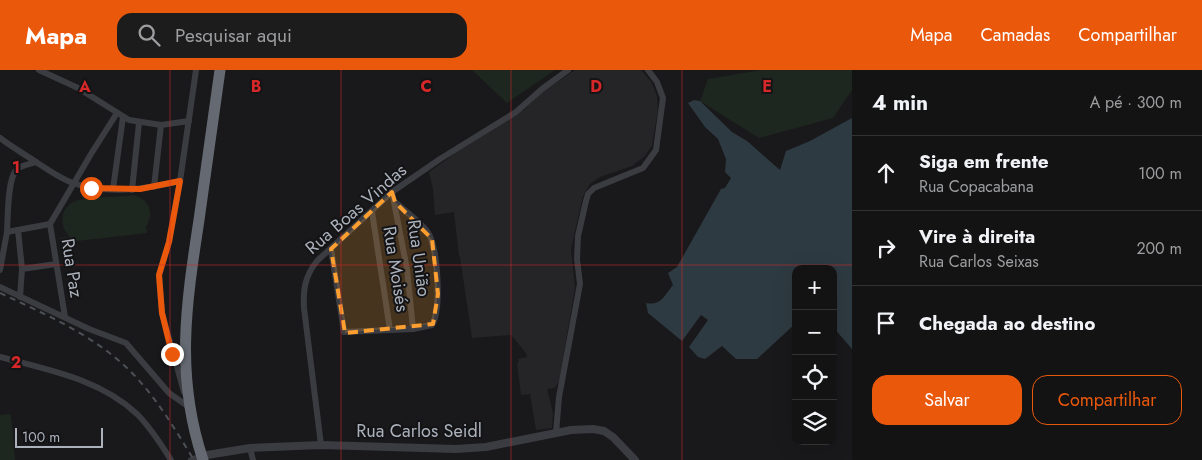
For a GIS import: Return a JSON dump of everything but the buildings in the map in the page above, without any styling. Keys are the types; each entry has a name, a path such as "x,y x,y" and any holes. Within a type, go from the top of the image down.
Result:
{"highway":[{"path":"202,458 188,400 185,372 185,332 190,277 220,70"}],"street":[{"path":"39,70 78,88 120,115 139,123 161,125 189,121"},
{"path":"196,70 180,181 169,242 158,284 162,313 172,354 195,424 202,458"},
{"name":"Rua Boas Vindas","path":"321,445 306,332 303,294 309,271 392,192 440,158 516,112 542,89 568,70"},
{"path":"556,433 559,397 580,288 577,248 584,208 588,194 594,188 643,168 656,150 663,98 657,82 648,70"},
{"path":"7,232 50,224 73,184 120,115"},
{"path":"113,190 120,115"},
{"path":"132,190 139,123"},
{"path":"154,187 161,125"},
{"path":"0,138 73,184 91,188 132,190 180,181"},
{"path":"0,270 7,232 10,189 14,174 18,169 36,162"},
{"name":"Rua União","path":"392,192 407,269 414,329"},
{"path":"331,249 344,332 414,329 431,326 434,323 437,304 438,281 434,247 427,231 395,202"},
{"name":"Rua Moisés","path":"372,212 390,330"},
{"name":"Rua Paz","path":"50,224 65,316"},
{"path":"18,230 22,269 20,297"},
{"path":"22,269 56,264"},
{"path":"0,287 65,316 89,330 126,343 169,393 189,407"},
{"path":"0,357 91,383 116,396 139,416 172,460"},
{"name":"Rua Carlos Seidl","path":"191,460 250,448 321,445 456,449 486,447 584,428 604,431 613,437 635,460"},
{"path":"250,448 252,460"}],"highlighted area":[{"path":"392,192 395,202 432,239 438,294 433,324 345,333 331,249"}],"shaded area":[{"path":"472,70 555,70 507,103"},
{"path":"575,70 641,70 652,83 657,96 658,110 652,145 645,156 632,166 600,177 590,184 583,196 571,249 575,288 559,381 555,388 547,389 553,413 552,428 536,430 530,394 521,395 517,363 519,362 518,359 527,357 526,353 511,335 472,338 454,212 435,215 433,189 429,172 524,110 538,95"},
{"path":"761,70 852,70 852,90 833,118 759,138 700,101 708,79"},
{"path":"694,100 700,101 732,132 747,141 780,170 786,151 810,141 852,118 852,349 837,332 837,265 792,265 792,327 757,359 736,359 722,346 705,359 698,357 689,347 708,320 701,315 682,341 648,313 646,303 659,302 673,285 668,273 677,267 721,189 725,188 731,178 725,172 726,159 718,139 705,127 688,103"},
{"path":"134,195 144,200 149,208 150,218 145,228 147,233 60,243 60,238 70,237 66,232 62,218 66,209 73,202"},
{"path":"11,414 15,460 0,460 0,415"}],"railway":[{"path":"0,293 71,328 120,361 151,395 194,460"}],"route":[{"path":"91,188 132,190 180,181 169,242 158,284 159,298 172,354"}]}
